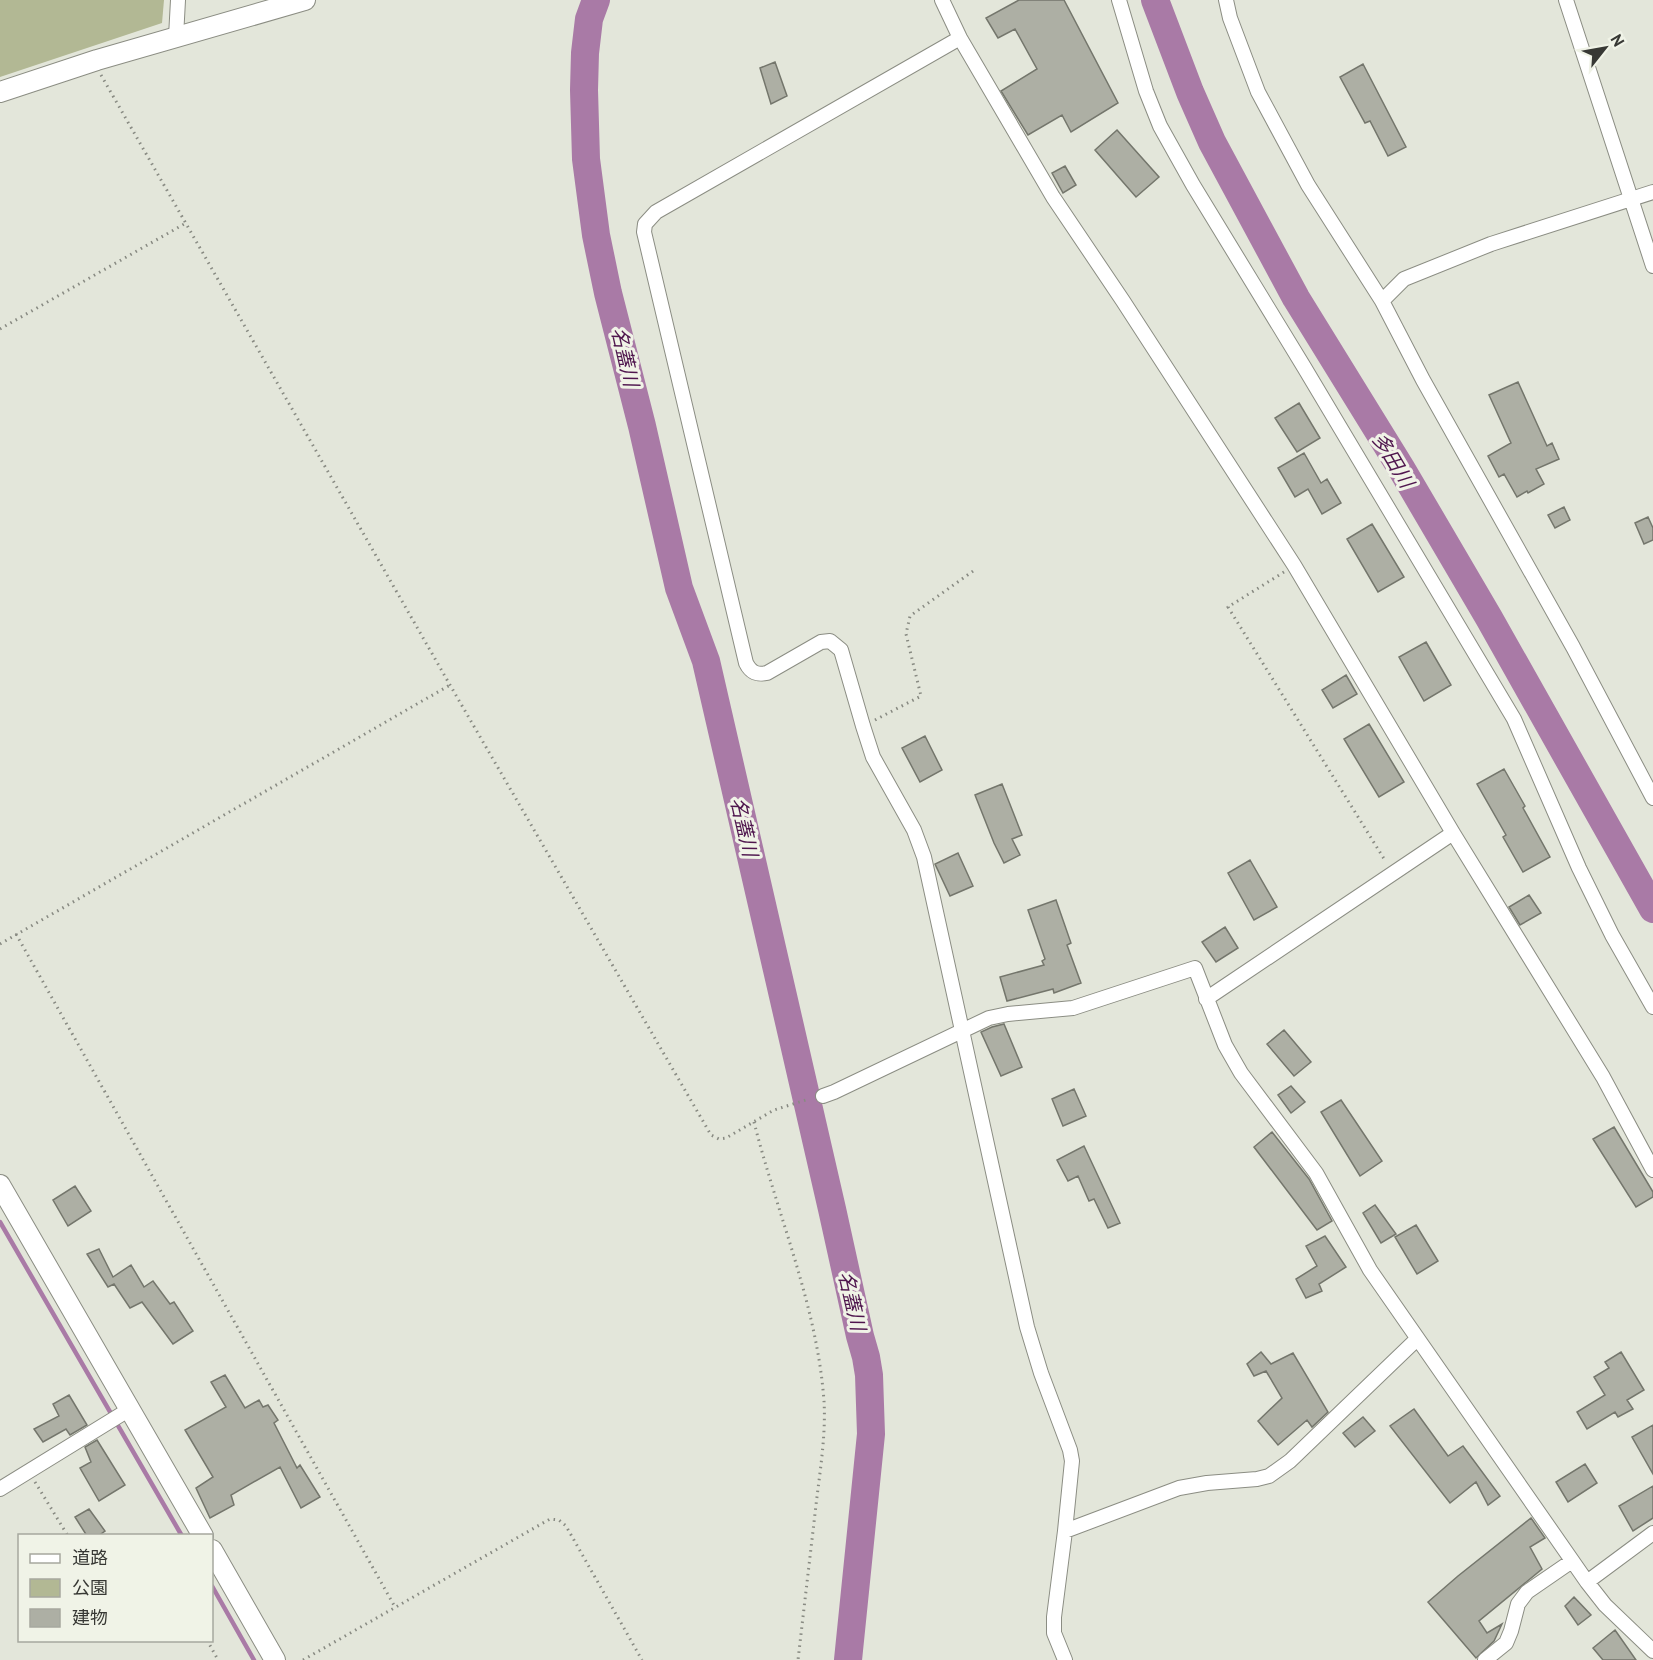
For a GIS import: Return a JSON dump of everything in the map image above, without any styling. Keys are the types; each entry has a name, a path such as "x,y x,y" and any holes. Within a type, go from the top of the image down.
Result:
{"street":[{"path":"176,37 178,0"},
{"path":"0,92 97,60 305,0"},
{"path":"942,0 960,38 1053,197 1294,565 1453,833 1603,1077 1653,1170"},
{"path":"1119,0 1146,91 1160,126 1514,719 1579,868 1612,935 1653,1007"},
{"path":"1226,0 1230,18 1258,92 1308,185 1382,301 1423,380 1573,647 1653,798"},
{"path":"1566,0 1653,266"},
{"path":"960,38 656,212 645,224 644,232 746,663 750,670 758,674 767,673 821,642 830,641 841,650 873,757 914,830 924,857 1028,1327 1041,1373 1072,1461 1054,1617 1054,1633 1065,1660"},
{"path":"1382,301 1404,279 1491,244 1653,192"},
{"path":"1206,999 1453,833"},
{"path":"823,1096 989,1018 1073,1008 1194,968 1225,1045 1241,1073 1316,1173 1370,1270 1587,1582 1605,1605 1653,1652"},
{"path":"0,1185 5,1212 125,1412 202,1534"},
{"path":"1065,1531 1179,1488 1269,1476 1290,1461 1417,1338"},
{"path":"0,1489 125,1412"},
{"path":"1587,1582 1653,1533"},
{"path":"213,1552 275,1660"},
{"path":"1485,1660 1506,1643 1518,1604 1527,1592 1572,1560"}],"path":[{"path":"97,60 102,76 450,685 711,1135 719,1139 726,1138 781,1107 823,1096"},
{"path":"0,328 186,223"},
{"path":"1294,565 1228,607 1393,873"},
{"path":"863,726 921,696 906,634 910,616 975,569"},
{"path":"0,944 450,685"},
{"path":"16,934 395,1607"},
{"path":"754,1122 816,1341 824,1403 822,1446 798,1660"},
{"path":"28,1470 67,1534"},
{"path":"303,1660 550,1519 559,1520 566,1526 642,1660"},
{"path":"208,1642 218,1660"}],"green space":[{"path":"0,0 164,0 162,23 0,77"}],"building":[{"path":"1019,0 1064,0 1118,103 1071,132 1062,115 1028,135 1001,91 1037,69 1015,29 998,38 986,18"},
{"path":"775,62 787,96 771,104 760,68"},
{"path":"1363,64 1406,147 1388,156 1370,121 1365,123 1340,77"},
{"path":"1117,130 1159,177 1136,197 1095,150"},
{"path":"1065,166 1076,185 1063,193 1052,173"},
{"path":"1518,382 1547,446 1552,443 1559,459 1536,469 1544,484 1517,497 1504,474 1499,477 1488,456 1511,443 1489,395"},
{"path":"1299,403 1320,438 1297,452 1275,418"},
{"path":"1304,453 1321,483 1327,479 1341,503 1322,514 1308,489 1295,497 1278,468"},
{"path":"1564,507 1570,520 1555,528 1548,515"},
{"path":"1648,517 1653,528 1653,540 1644,544 1635,523"},
{"path":"1372,524 1404,577 1378,592 1347,539"},
{"path":"1426,642 1451,685 1424,701 1399,657"},
{"path":"1346,675 1357,694 1333,708 1322,690"},
{"path":"1369,724 1404,782 1379,797 1344,739"},
{"path":"925,736 942,770 920,782 902,748"},
{"path":"1504,769 1550,857 1523,872 1503,837 1506,835 1477,784"},
{"path":"1002,784 1022,835 1012,839 1020,855 1004,863 975,795"},
{"path":"958,853 973,886 950,896 935,864"},
{"path":"1250,860 1277,907 1254,920 1228,873"},
{"path":"1529,895 1541,913 1520,925 1509,907"},
{"path":"1056,900 1071,943 1067,945 1081,983 1054,993 1053,989 1007,1001 1000,977 1044,965 1042,961 1045,959 1028,910"},
{"path":"1225,927 1238,948 1216,962 1202,942"},
{"path":"1004,1024 1022,1067 1001,1076 981,1032"},
{"path":"1284,1030 1311,1062 1294,1076 1267,1044"},
{"path":"1291,1086 1305,1102 1291,1113 1278,1095"},
{"path":"1074,1089 1086,1116 1063,1126 1052,1099"},
{"path":"1341,1100 1382,1161 1360,1176 1321,1112"},
{"path":"1614,1127 1653,1192 1653,1197 1636,1207 1593,1139"},
{"path":"1272,1132 1309,1179 1332,1221 1317,1230 1254,1147"},
{"path":"1084,1146 1120,1223 1108,1228 1094,1199 1089,1201 1078,1176 1068,1181 1057,1160"},
{"path":"75,1186 91,1211 68,1226 53,1200"},
{"path":"1375,1205 1396,1234 1381,1243 1363,1213"},
{"path":"1416,1225 1438,1261 1417,1274 1395,1237"},
{"path":"1325,1236 1346,1267 1319,1284 1322,1291 1306,1298 1296,1279 1317,1266 1306,1246"},
{"path":"99,1249 113,1277 131,1265 144,1287 153,1281 170,1304 174,1302 193,1331 173,1344 142,1302 130,1308 114,1284 108,1287 87,1254"},
{"path":"1261,1352 1271,1364 1293,1353 1328,1412 1312,1427 1307,1420 1278,1445 1258,1421 1282,1398 1266,1371 1254,1376 1247,1364"},
{"path":"1621,1352 1644,1390 1627,1400 1633,1409 1618,1417 1615,1412 1587,1429 1577,1412 1605,1395 1594,1377 1609,1368 1605,1362"},
{"path":"225,1375 245,1408 259,1400 263,1407 268,1405 278,1420 274,1423 297,1468 300,1465 320,1497 301,1508 280,1467 231,1495 234,1505 210,1518 196,1488 213,1477 185,1430 226,1407 211,1382"},
{"path":"69,1395 87,1425 70,1435 66,1429 43,1442 34,1429 59,1416 53,1404"},
{"path":"1414,1409 1448,1456 1463,1446 1500,1496 1488,1505 1476,1482 1450,1503 1390,1426"},
{"path":"1363,1417 1375,1431 1355,1447 1343,1433"},
{"path":"1653,1425 1653,1474 1632,1437"},
{"path":"97,1440 125,1485 99,1501 80,1468 91,1462 85,1447"},
{"path":"1585,1464 1597,1483 1568,1502 1556,1482"},
{"path":"1653,1486 1653,1518 1633,1531 1619,1506"},
{"path":"89,1509 105,1531 101,1534 86,1534 75,1517"},
{"path":"1531,1518 1545,1538 1530,1547 1542,1569 1479,1621 1487,1633 1502,1624 1494,1641 1476,1658 1428,1602"},
{"path":"1574,1597 1591,1615 1578,1625 1565,1606"},
{"path":"1615,1630 1636,1660 1603,1660 1593,1648"}],"waterway":[{"name":"名蓋川","path":"596,0 589,19 584,90 586,159 596,235 679,588 706,661 869,1375 871,1434 848,1660"},
{"name":"多田川","path":"1155,0 1212,142 1296,298 1401,468 1489,618 1653,909"},
{"path":"0,1222 181,1534"},
{"path":"213,1588 254,1660"}]}
